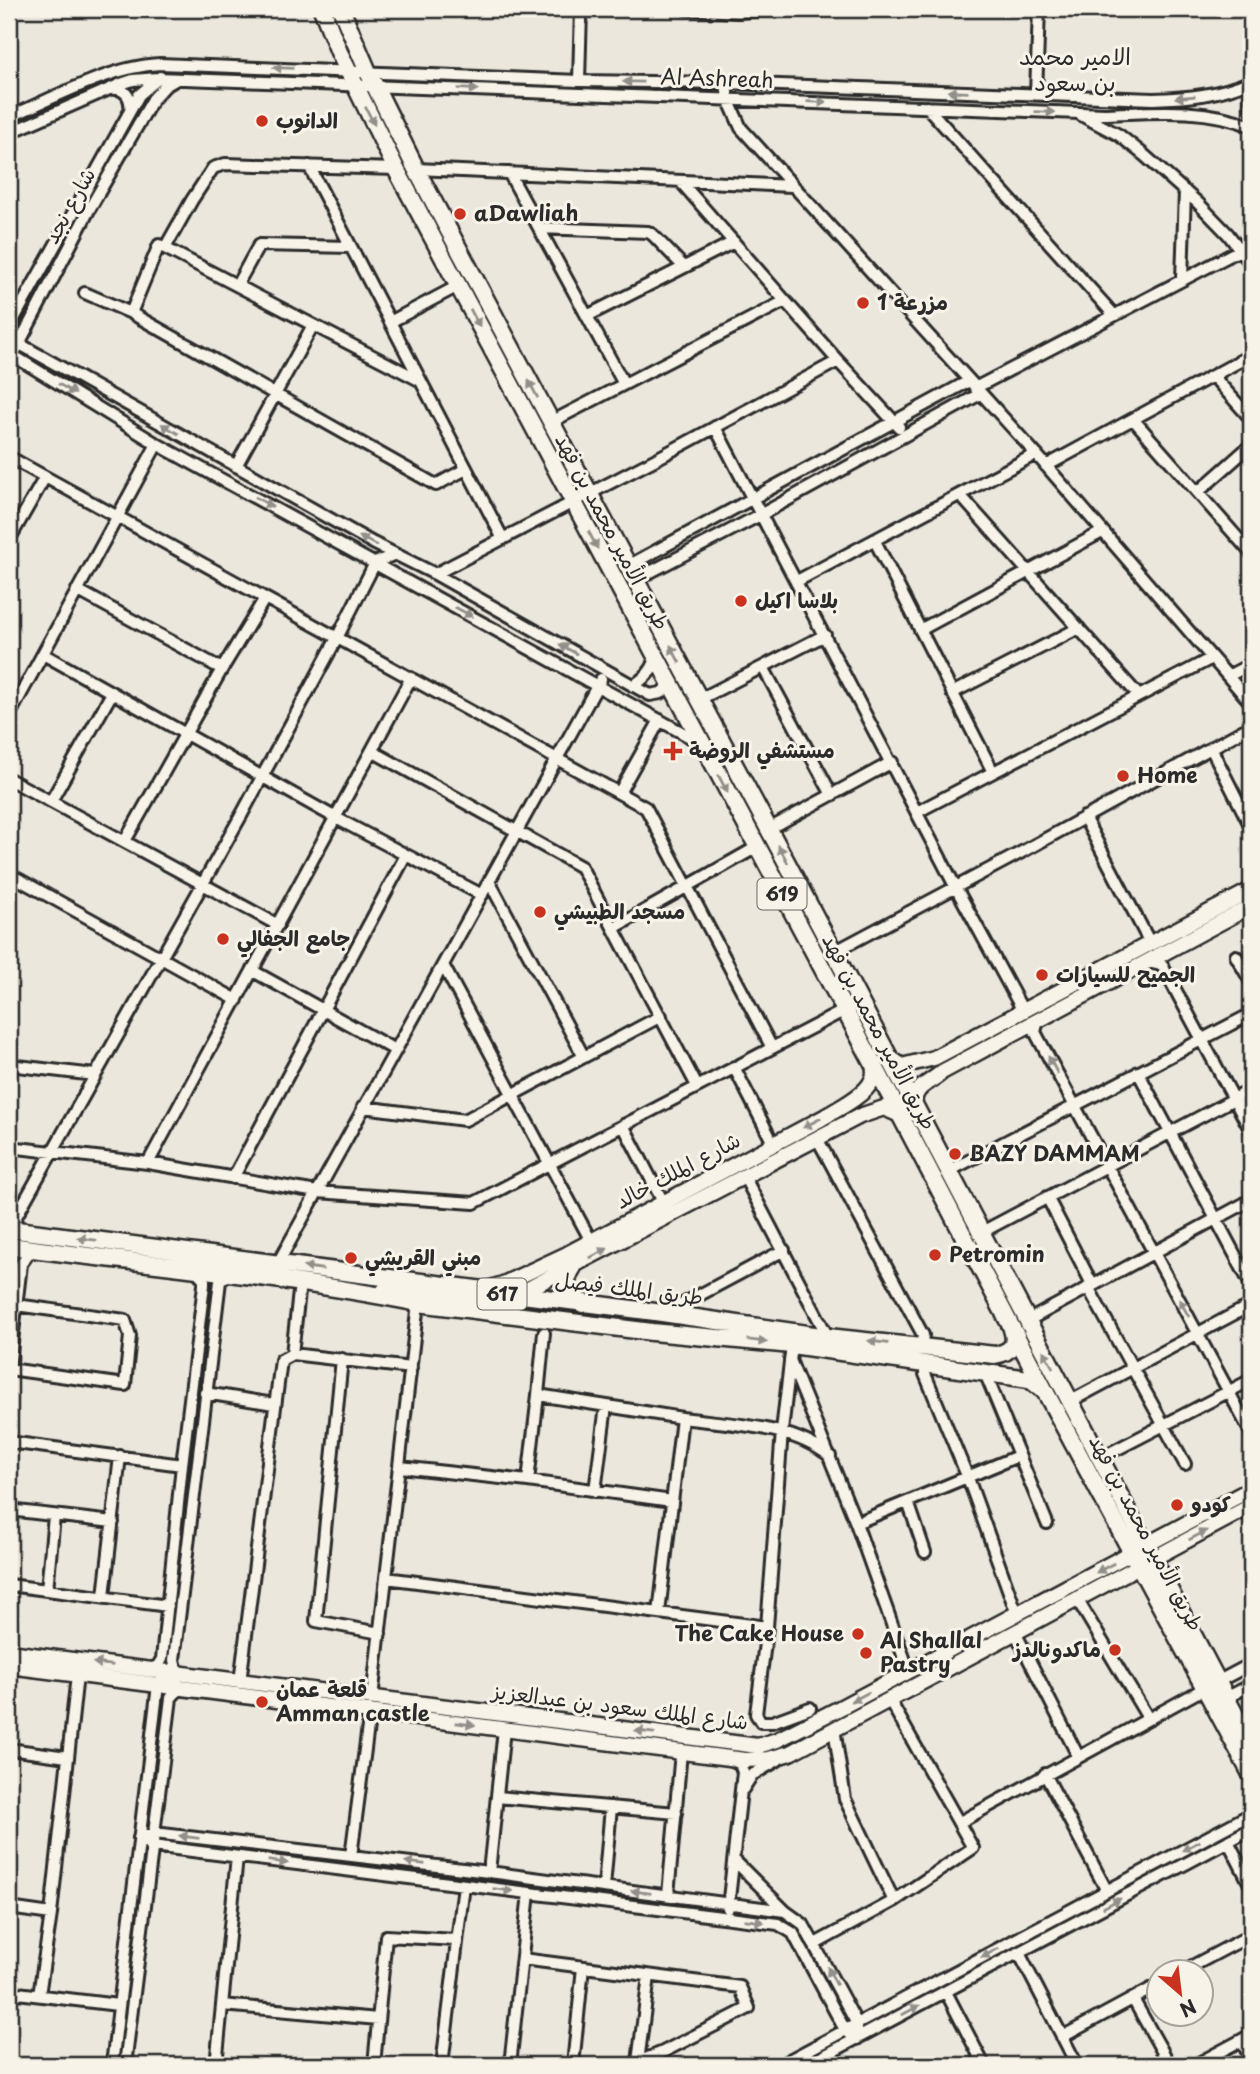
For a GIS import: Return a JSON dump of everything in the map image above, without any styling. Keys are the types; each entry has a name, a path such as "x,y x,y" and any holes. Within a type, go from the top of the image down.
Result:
{"highway":[{"name":"طريق الأمير محمد بن فهد","path":"322,9 351,78 396,169 844,1011 1019,1323 1071,1401 1144,1556 1211,1685 1251,1774"},
{"name":"طريق الأمير محمد بن فهد","path":"341,9 371,79 416,169 982,1232 1046,1393 1144,1556"},
{"name":"طريق الملك فيصل","path":"9,1229 516,1296 542,1291 583,1304 828,1337 923,1355 989,1376 1029,1379 1046,1393"},
{"name":"طريق الملك فيصل","path":"9,1246 348,1289 418,1303 652,1332 728,1338 791,1353 995,1355"},
{"path":"573,1267 566,1280 566,1287 570,1295 583,1304"},
{"path":"542,1291 548,1307 556,1312 647,1323 728,1338"},
{"path":"989,1376 999,1370 1002,1364 995,1355 1008,1352 1014,1345 1019,1323"},
{"name":"طريق الأمير محمد بن فهد","path":"1211,1685 1226,1699 1251,1745"}],"main road":[{"path":"1251,890 934,1058 925,1065 924,1072 931,1077 942,1072 1251,906"},
{"path":"889,1057 898,1065 908,1066 934,1058"},
{"name":"شارع الملك خالد","path":"478,1290 496,1287 586,1244 853,1100 871,1083 873,1063"},
{"path":"915,1106 913,1098 917,1090 942,1072"},
{"path":"853,1100 861,1097 868,1102 868,1109 860,1116"},
{"name":"شارع الملك خالد","path":"542,1291 573,1267 860,1116 884,1108 900,1115"},
{"path":"542,1291 542,1275 546,1269 586,1244"},
{"path":"348,1289 384,1290 490,1303 503,1302 516,1296"},
{"name":"شارع الملك سعود بن عبدالعزيز","path":"9,1666 158,1685 183,1681 233,1681 504,1729 758,1761 789,1752 1077,1599 1251,1489"},
{"name":"شارع الملك سعود بن عبدالعزيز","path":"9,1652 150,1669 183,1681 371,1704 602,1726 758,1746 777,1740 1017,1614 1251,1506"},
{"path":"933,1675 969,1648 1015,1625 1019,1620 1017,1614"},
{"path":"528,1732 556,1730 601,1735 607,1730 602,1726"}],"street":[{"path":"579,81 581,9"},
{"path":"686,9 738,12 773,9"},
{"path":"1036,94 1039,9"},
{"path":"9,117 140,65 194,65 351,78"},
{"path":"9,328 139,95 158,78 171,71 194,65"},
{"path":"9,133 107,89 133,80 158,78"},
{"name":"Al Ashreah","path":"158,78 351,78 728,99 1078,113 1191,113 1220,116 1251,126"},
{"name":"شارع نجد","path":"10,357 14,341 153,99 165,86 179,79"},
{"path":"371,79 726,83 1188,98 1218,93 1251,81"},
{"path":"726,83 728,99 741,128 1036,454 1251,703"},
{"path":"107,89 115,88 126,93 130,100 129,114"},
{"path":"1251,97 1251,108"},
{"path":"927,107 1114,315"},
{"path":"1078,113 1119,135 1185,191 1228,234 1251,264"},
{"path":"165,248 213,168 225,164 396,169"},
{"path":"309,166 503,539"},
{"path":"416,169 792,186"},
{"path":"509,173 624,384"},
{"path":"680,181 838,361 896,421 905,435"},
{"path":"1182,279 1185,191"},
{"path":"539,228 648,232 684,267"},
{"path":"587,316 734,242"},
{"path":"131,313 159,245 421,381"},
{"path":"237,285 259,245 351,247"},
{"path":"631,573 753,498 896,421 974,388 1240,250"},
{"path":"390,322 458,286"},
{"path":"85,293 131,313 436,485 466,469"},
{"path":"551,422 785,301"},
{"path":"236,466 313,325"},
{"path":"14,341 650,695 661,692 670,685"},
{"path":"1046,466 1251,355"},
{"path":"10,357 157,444 701,743"},
{"path":"435,574 838,361"},
{"path":"1213,376 1251,419"},
{"path":"631,573 762,514 905,435 974,388"},
{"path":"1133,419 1251,553"},
{"path":"715,427 1023,1011"},
{"path":"9,716 157,444"},
{"path":"1198,492 1251,445"},
{"path":"797,581 1036,454"},
{"path":"9,457 646,808 772,1048"},
{"path":"9,540 45,477"},
{"path":"960,495 1139,696"},
{"path":"920,630 1102,532"},
{"path":"874,541 993,772"},
{"path":"9,1229 202,886 375,563 395,554"},
{"path":"78,590 222,669"},
{"path":"125,841 265,598"},
{"path":"952,693 1079,628"},
{"path":"700,699 825,635"},
{"path":"43,654 336,818 482,895"},
{"path":"917,812 1212,657"},
{"path":"633,685 645,678 656,659"},
{"path":"1228,676 1251,664"},
{"path":"763,667 832,795"},
{"path":"278,1263 605,670"},
{"path":"148,1163 411,678"},
{"path":"51,801 112,693"},
{"path":"620,793 660,720"},
{"path":"834,952 1251,726"},
{"path":"1211,748 1251,827"},
{"path":"372,751 581,867 697,1086"},
{"path":"769,829 892,762"},
{"path":"9,779 278,925"},
{"path":"1084,817 1150,943"},
{"path":"614,928 757,847"},
{"path":"233,1178 406,855"},
{"path":"10,879 237,1000"},
{"path":"489,881 584,1056"},
{"path":"1236,956 1251,982"},
{"path":"1148,962 1162,965 1251,1131"},
{"path":"443,965 548,1164 586,1244"},
{"path":"253,971 395,1050"},
{"path":"9,1147 148,1163 317,1192 474,1203 861,1003"},
{"path":"948,1171 1251,1014"},
{"path":"363,1107 465,1120 661,1016"},
{"path":"1038,1020 1035,1032 1251,1433"},
{"path":"9,1065 95,1075"},
{"path":"734,1067 774,1143"},
{"path":"1138,1072 1251,1285"},
{"path":"982,1232 1251,1090"},
{"path":"623,1125 663,1202"},
{"path":"817,1138 923,1335 925,1374 968,1478 1017,1614"},
{"path":"744,1176 828,1337"},
{"path":"1047,1198 1090,1286 1185,1464"},
{"path":"1019,1323 1251,1200"},
{"path":"16,1305 125,1320 130,1336 125,1385 9,1368 16,1305 21,1264 28,1254 38,1250"},
{"path":"676,1315 677,1307 784,1250"},
{"path":"150,1669 160,1663 165,1637 201,1312 204,1279 194,1268"},
{"path":"125,2065 171,1698 183,1681 175,1664 205,1393 220,1281 230,1273"},
{"path":"292,1354 300,1283"},
{"path":"351,1856 418,1303"},
{"path":"1071,1401 1251,1305"},
{"path":"201,1312 216,1314"},
{"path":"528,1481 544,1334"},
{"path":"791,1353 767,1626 756,1714 761,1722 772,1722 810,1708"},
{"path":"791,1353 856,1522 909,1672"},
{"path":"112,2065 158,1685 163,1678 203,1683 233,1681 281,1360 292,1354 411,1368"},
{"path":"342,1359 316,1621 380,1633"},
{"path":"989,1376 1018,1456 1047,1523"},
{"path":"1100,1458 1251,1380"},
{"path":"205,1393 275,1404"},
{"path":"538,1395 782,1432 810,1442 830,1456"},
{"path":"595,1490 606,1406"},
{"path":"659,1613 682,1418"},
{"path":"9,1442 182,1465"},
{"path":"104,1597 120,1456"},
{"path":"856,1522 1018,1456"},
{"path":"400,1467 672,1501"},
{"path":"908,1502 925,1552"},
{"path":"9,1510 113,1522"},
{"path":"47,1590 54,1516"},
{"path":"386,1578 767,1626"},
{"path":"9,1585 168,1606"},
{"path":"1077,1599 1148,1718"},
{"path":"1015,1632 1078,1756"},
{"path":"165,1637 177,1640"},
{"path":"960,1822 1251,1664"},
{"path":"39,1995 51,1914 78,1675"},
{"path":"1226,1699 1251,1685"},
{"path":"815,1944 894,1901 973,1848 888,1699"},
{"path":"834,1728 845,1799 894,1901"},
{"path":"489,1872 504,1729"},
{"path":"9,1749 67,1756"},
{"path":"668,1895 681,1752"},
{"path":"742,1791 752,1775 789,1752"},
{"path":"727,1918 742,1791 741,1768 731,1759"},
{"path":"1045,1774 1107,1891"},
{"path":"497,1797 676,1813"},
{"path":"604,1887 611,1807"},
{"path":"780,2065 1251,1814"},
{"path":"807,2065 1251,1829"},
{"path":"139,1838 154,1833 489,1872 785,1911"},
{"path":"139,1838 152,1846 778,1924 793,1933 845,2030 857,2039"},
{"path":"1228,1841 1251,1886"},
{"path":"216,2065 237,1857"},
{"path":"734,1860 785,1911 803,1924 857,2024 857,2039"},
{"path":"442,2065 464,1885"},
{"path":"510,2065 529,1894"},
{"path":"9,1908 51,1914"},
{"path":"1207,1958 1251,1935"},
{"path":"374,2065 386,1936 457,1940"},
{"path":"1019,1953 1077,2065"},
{"path":"522,1959 740,1987 750,2008 634,2064"},
{"path":"573,2065 583,1967"},
{"path":"634,2064 649,1976"},
{"path":"9,1992 118,2006"},
{"path":"946,1992 984,2065"},
{"path":"1062,2037 1144,1992"},
{"path":"1133,1998 1170,2065"},
{"path":"222,2005 378,2019"},
{"path":"1195,2065 1247,2038 1251,2060"}],"place":[{"name":"الدانوب","path":"262,121"},
{"name":"aDawliah","path":"460,214"},
{"name":"مزرعة 1","path":"863,303"},
{"name":"بلاسا اكيل","path":"741,601"},
{"name":"مستشفي الروضة","path":"673,751"},
{"name":"Home","path":"1123,776"},
{"name":"مسجد الطبيشي","path":"540,912"},
{"name":"جامع الجفالي","path":"223,939"},
{"name":"الجميح للسيارات","path":"1042,975"},
{"name":"BAZY DAMMAM","path":"955,1154"},
{"name":"Petromin","path":"935,1255"},
{"name":"مبني القريشي","path":"351,1258"},
{"name":"كودو","path":"1177,1505"},
{"name":"The Cake House","path":"858,1634"},
{"name":"ماكدونالدز","path":"1115,1650"},
{"name":"Al Shallal Pastry","path":"866,1653"},
{"name":"قلعة عمان Amman castle","path":"262,1702"}],"district":[{"name":"الامير محمد بن سعود","path":"1075,70"}]}
